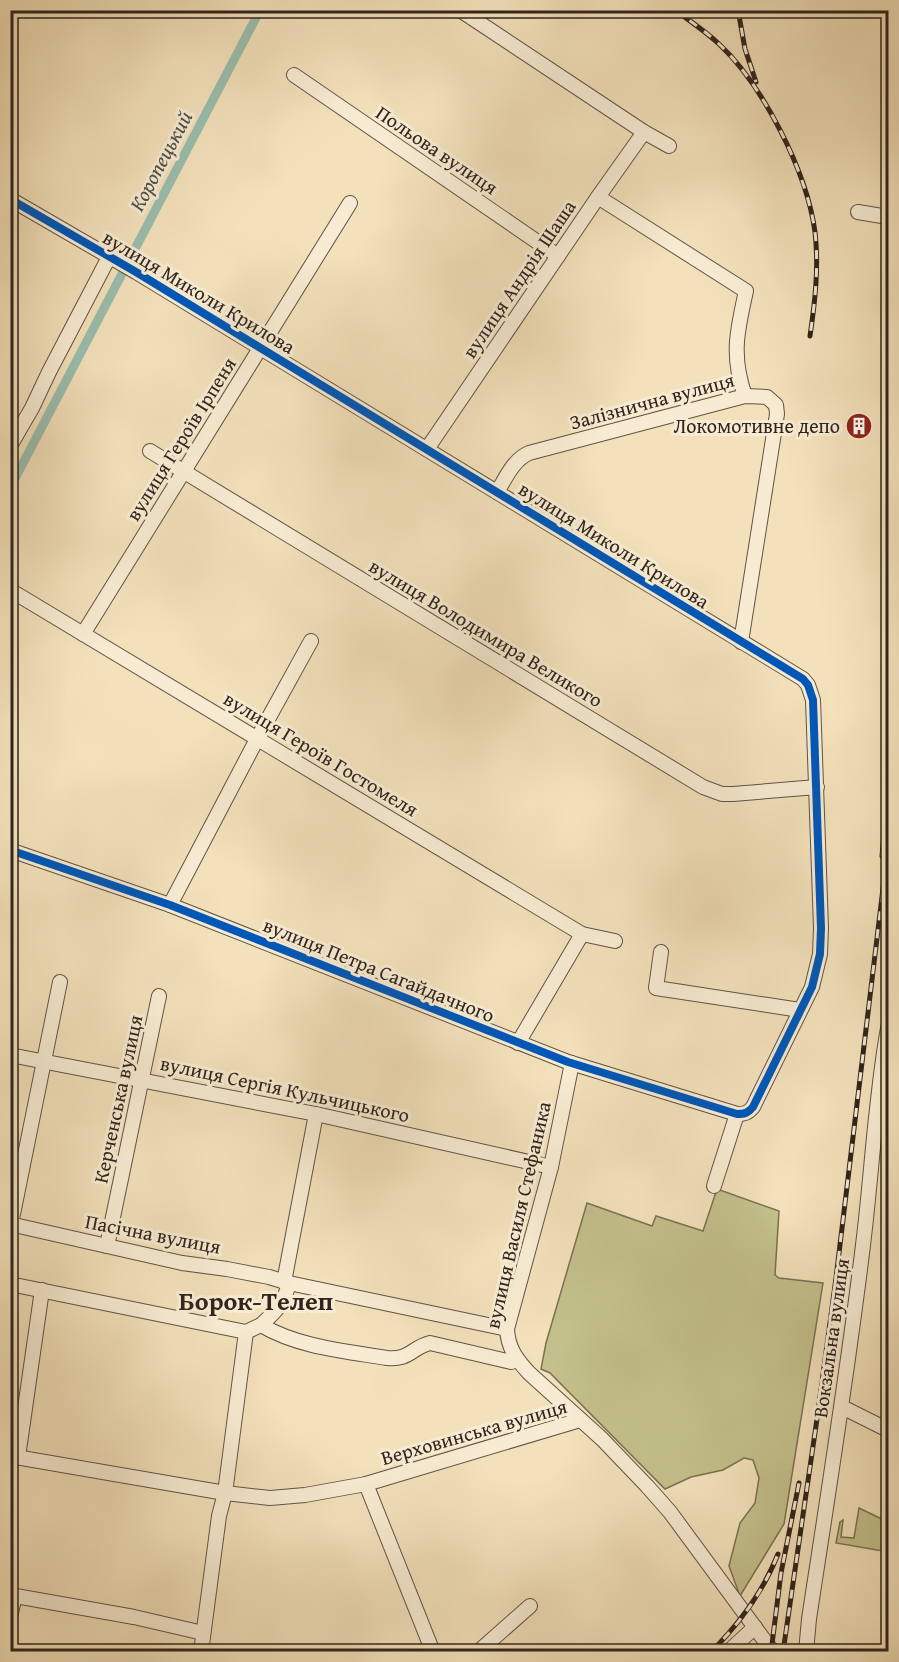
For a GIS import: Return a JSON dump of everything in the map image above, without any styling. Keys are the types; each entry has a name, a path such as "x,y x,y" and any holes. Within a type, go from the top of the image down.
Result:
{"street":[{"path":"460,10 644,132 669,146"},
{"name":"Польова вулиця","path":"294,75 558,256"},
{"name":"вулиця Андрія Шаша","path":"427,449 644,132"},
{"path":"598,197 746,291 736,345 737,370 744,396"},
{"name":"вулиця Миколи Крилова","path":"10,199 136,272 427,449 802,679 808,685 813,700 817,787 820,954 814,981 753,1107 745,1114 737,1114"},
{"name":"вулиця Героїв Ірпеня","path":"83,634 350,203"},
{"path":"858,213 888,217"},
{"path":"10,446 113,259"},
{"name":"Залізнична вулиця","path":"497,492 518,460 530,453 744,396 767,397 776,405 777,414 741,642"},
{"name":"вулиця Володимира Великого","path":"150,451 703,787 713,792 733,794 817,787"},
{"name":"вулиця Героїв Гостомеля","path":"10,590 582,934 615,941"},
{"path":"170,905 256,739 311,641"},
{"name":"вулиця Петра Сагайдачного","path":"10,850 170,905 572,1063 737,1114"},
{"path":"518,1043 582,934"},
{"path":"661,952 656,988 800,1010"},
{"path":"11,1224 60,982"},
{"name":"Керченська вулиця","path":"107,1246 159,996"},
{"name":"Вокзальна вулиця","path":"806,1652 809,1619 842,1407 888,1028"},
{"name":"вулиця Сергія Кульчицького","path":"10,1055 316,1114 550,1167"},
{"name":"вулиця Василя Стефаника","path":"572,1063 550,1167 507,1329 508,1341 517,1360 540,1385 580,1420"},
{"path":"10,1284 246,1332 261,1325 282,1303 316,1114"},
{"path":"714,1186 737,1114"},
{"name":"Пасічна вулиця","path":"11,1224 182,1263 269,1277 286,1283 507,1329"},
{"path":"42,1290 14,1456 225,1493 270,1498 305,1495 366,1484"},
{"path":"261,1325 288,1339 387,1358 403,1358 423,1344 430,1343 511,1362 517,1360"},
{"path":"201,1652 246,1332"},
{"path":"842,1407 888,1430"},
{"name":"Верховинська вулиця","path":"433,1652 366,1484 580,1420 623,1460 670,1512 773,1652"},
{"path":"10,1617 13,1595 134,1617 203,1633"},
{"path":"478,1652 530,1606"},
{"path":"728,1652 755,1627"}],"shaded area":[{"path":"717,1189 779,1211 775,1275 779,1278 823,1283 784,1524 740,1596 729,1566 740,1523 755,1503 759,1478 753,1460 744,1458 723,1470 691,1477 665,1489 550,1373 541,1369 546,1343 587,1203 652,1226 656,1216 703,1231"},
{"path":"859,1508 888,1522 888,1551 836,1543 840,1522 843,1520 841,1537 854,1538"}],"waterway":[{"name":"Коропецький","path":"10,488 260,10"}],"railway":[{"path":"675,10 714,39 735,61 767,106 793,157 803,183 815,232 816,284 810,336"},
{"path":"738,10 745,49 756,82"},
{"path":"882,856 888,788"},
{"path":"783,1652 836,1278 888,847"},
{"path":"771,1652 781,1573 799,1483"},
{"path":"711,1652 750,1606 778,1554"}],"cycle path":[{"path":"10,199 136,272 803,679 808,685 813,700 820,954 812,987 753,1107 746,1113 737,1114 568,1062 170,905 10,850"}],"place":[{"name":"Локомотивне депо","path":"859,426"}],"district":[{"name":"Борок-Телеп","path":"256,1301"}]}
